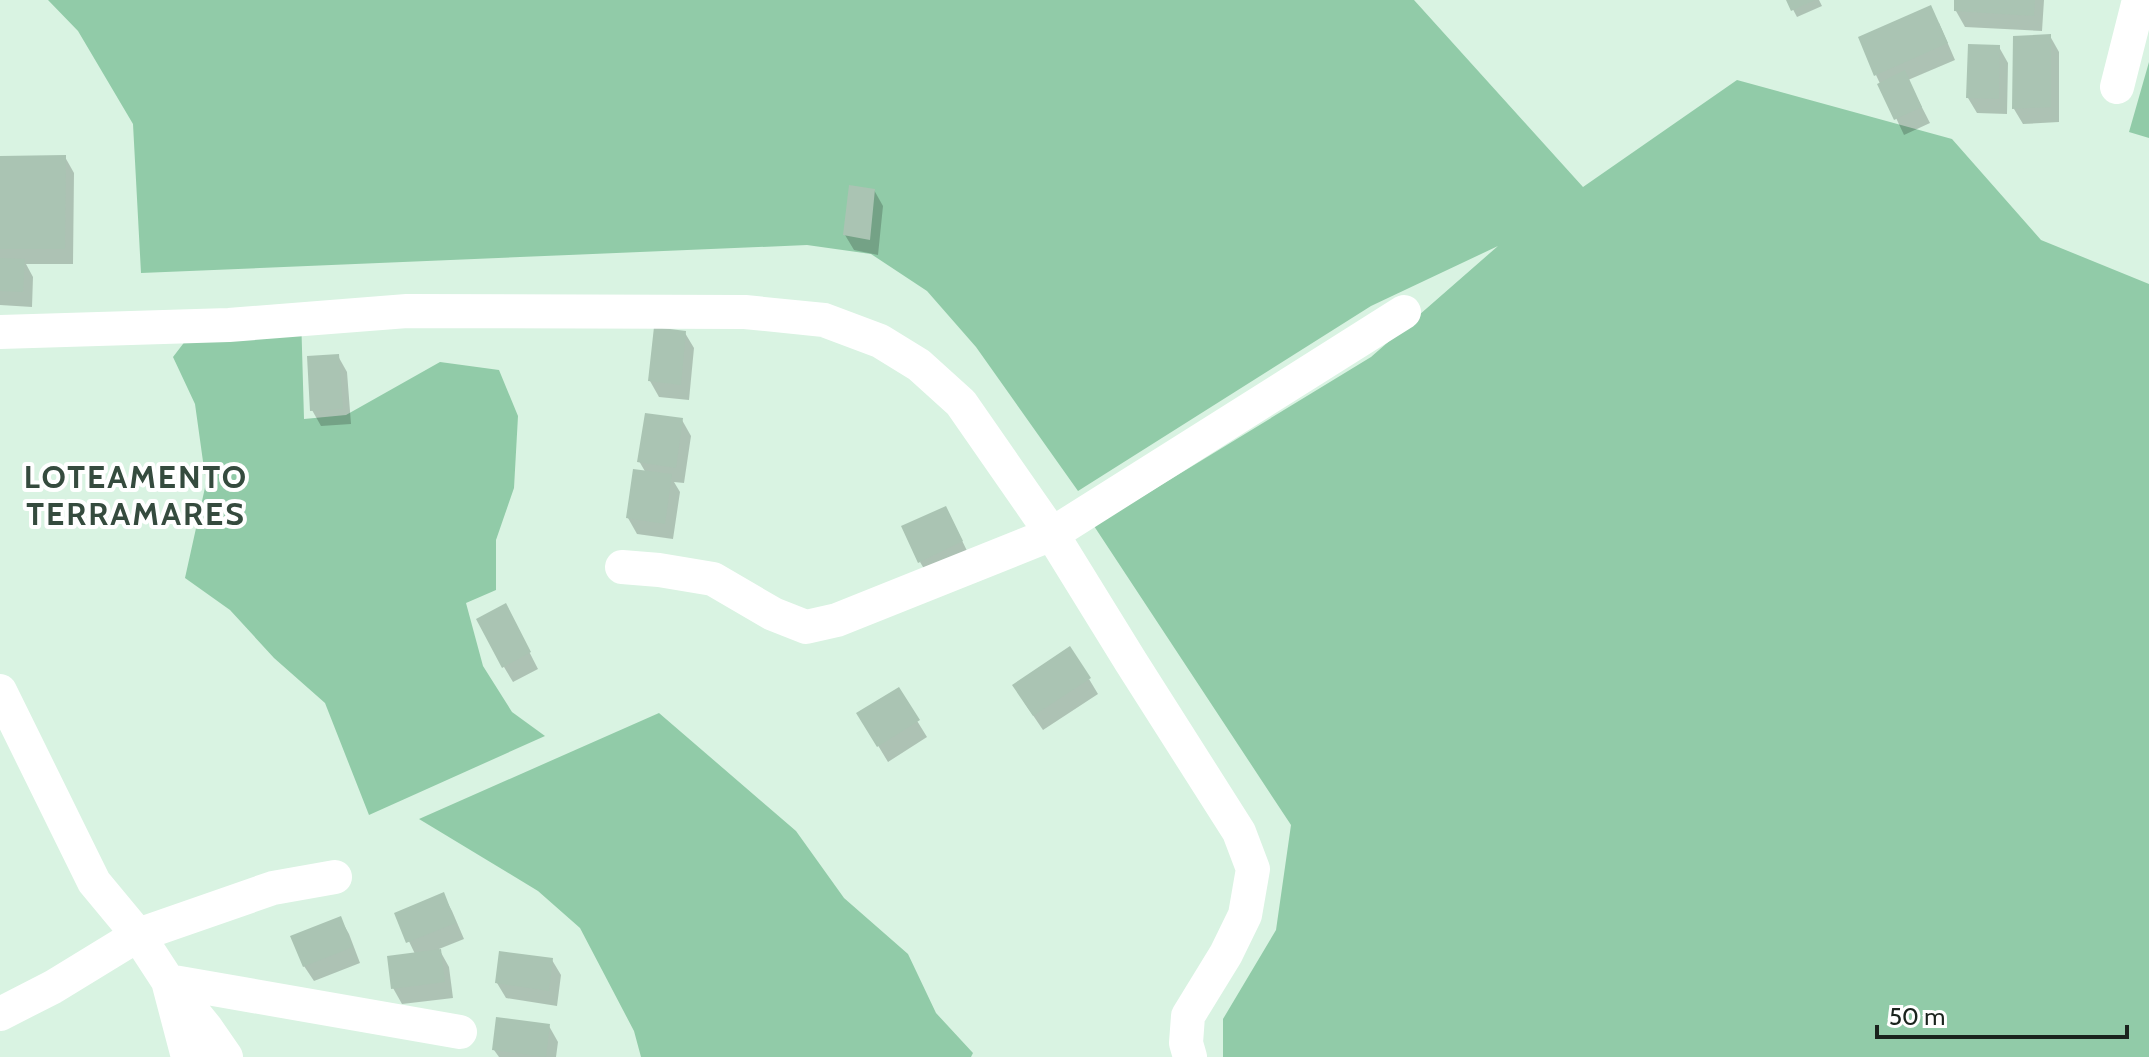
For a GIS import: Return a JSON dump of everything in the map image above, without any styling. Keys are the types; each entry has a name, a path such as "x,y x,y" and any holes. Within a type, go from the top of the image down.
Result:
{"street":[{"path":"2117,87 2139,0"},
{"path":"0,332 229,325 407,311 745,312 824,320 880,341 919,365 961,403 1052,534 1239,832 1253,869 1245,915 1226,954 1188,1016 1186,1043 1190,1057"},
{"path":"622,567 713,579 773,614 806,627 837,620 1052,534 1404,312"},
{"path":"0,691 94,882 138,935 168,981 226,1057"},
{"path":"0,1014 53,987 138,935 273,888 335,877"},
{"path":"168,981 460,1032"},
{"path":"168,981 188,1057"}],"green space":[{"path":"48,0 1414,0 1583,187 1737,80 1952,139 2041,240 2149,284 2149,1057 1223,1057 1223,1019 1276,930 1291,825 1094,526 1371,357 1498,246 1371,306 1078,491 976,347 927,291 871,254 807,245 141,273 133,124 78,31"},
{"path":"2149,62 2149,138 2129,132"},
{"path":"301,314 304,419 346,415 440,362 499,370 518,416 514,488 496,540 496,590 466,603 483,666 512,712 545,736 369,815 325,703 274,658 230,610 185,578 206,483 195,404 173,357 199,323"},
{"path":"659,713 796,831 844,898 908,954 936,1013 973,1053 971,1057 641,1057 634,1031 580,928 538,891 419,819"}],"building":[{"path":"1786,0 1815,0 1791,11"},
{"path":"1954,0 2035,0 2034,16 1954,11"},
{"path":"1931,5 1948,43 1874,76 1858,37"},
{"path":"2051,34 2051,107 2012,109 2013,36"},
{"path":"1968,44 2000,45 1999,99 1966,98"},
{"path":"1905,70 1922,107 1894,120 1877,84"},
{"path":"66,155 65,249 0,249 0,156"},
{"path":"849,185 875,189 870,240 843,235"},
{"path":"0,258 25,259 23,292 0,291"},
{"path":"654,327 686,331 681,385 648,381"},
{"path":"339,354 343,409 310,411 307,356"},
{"path":"645,413 683,418 676,468 637,462"},
{"path":"633,469 672,474 665,524 626,518"},
{"path":"946,506 963,541 918,563 901,526"},
{"path":"506,603 531,652 502,668 476,619"},
{"path":"1070,646 1091,678 1033,716 1012,685"},
{"path":"899,687 920,720 877,747 856,713"},
{"path":"444,892 456,923 406,943 394,913"},
{"path":"341,916 353,947 303,967 290,936"},
{"path":"441,949 445,982 391,989 387,956"},
{"path":"499,951 553,958 549,991 495,983"},
{"path":"496,1017 550,1024 546,1057 492,1050"}],"district":[{"name":"LOTEAMENTO TERRAMARES","path":"136,496"}]}
